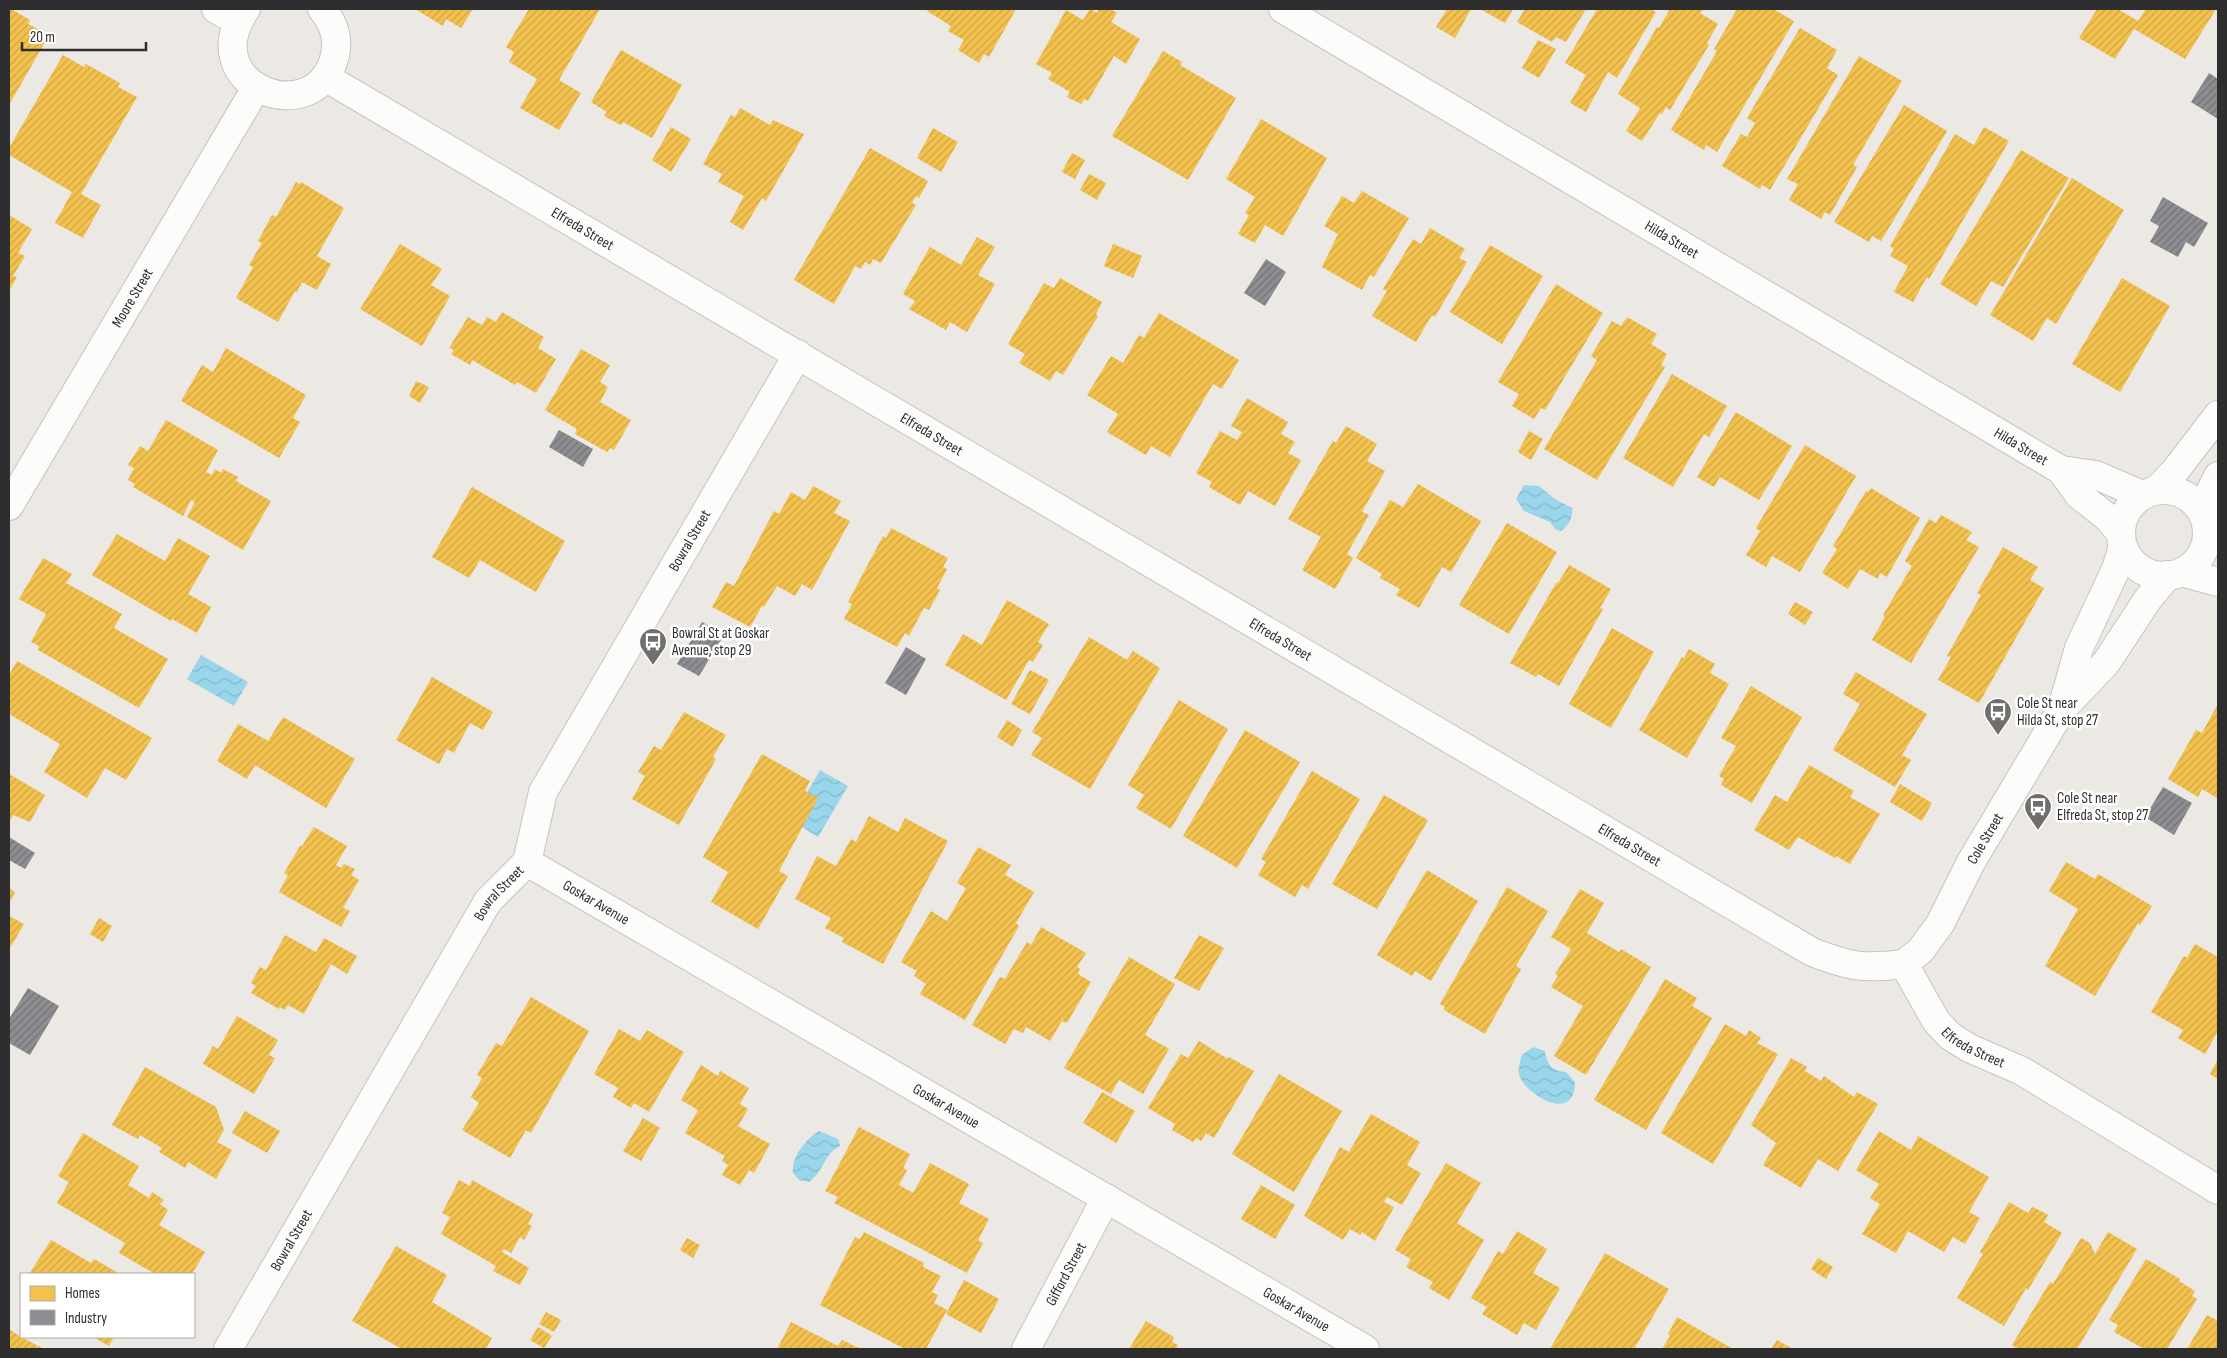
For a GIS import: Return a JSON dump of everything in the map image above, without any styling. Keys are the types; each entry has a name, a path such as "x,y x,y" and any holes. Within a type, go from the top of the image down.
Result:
{"street":[{"path":"233,13 233,50 236,65 244,78 256,88 270,94 285,96 300,94 314,87 325,77 333,63 337,48 336,32 329,17 322,9"},
{"name":"Hilda Street","path":"1283,9 2061,470 2096,476 2150,492"},
{"name":"Elfreda Street","path":"325,77 1812,952 1847,965 1873,968 1904,964 1936,1021 1950,1036 1968,1048 2022,1071 2218,1190"},
{"name":"Moore Street","path":"9,506 256,88"},
{"name":"Bowral Street","path":"228,1349 488,901 527,862 543,792 798,354"},
{"path":"2218,415 2175,472 2131,504 2123,518 2122,540 2130,560 2142,570 2154,574 2174,574 2218,582"},
{"name":"Hilda Street","path":"2061,470 2079,495 2107,517 2122,540"},
{"path":"2174,574 2192,565 2201,555 2210,528 2210,492 2218,476"},
{"path":"2150,492 2172,491 2186,495 2196,504 2210,528"},
{"name":"Cole Street","path":"2062,709 2079,648 2116,568 2122,540"},
{"name":"Cole Street","path":"1904,964 1921,950 1940,924 1972,862 2062,709 2106,663 2148,599 2174,574"},
{"name":"Goskar Avenue","path":"527,862 1365,1349"},
{"name":"Gifford Street","path":"1026,1349 1106,1198"}],"water":[{"path":"1524,485 1539,486 1555,499 1572,508 1571,518 1564,529 1561,531 1556,530 1550,522 1524,511 1516,499"},
{"path":"201,655 248,682 234,706 187,679"},
{"path":"820,770 848,786 818,837 791,820"},
{"path":"1533,1047 1545,1051 1549,1064 1554,1069 1566,1072 1575,1082 1573,1095 1567,1102 1559,1104 1549,1102 1539,1097 1523,1083 1519,1075 1522,1055"},
{"path":"819,1131 838,1139 840,1146 831,1153 814,1178 809,1182 799,1180 793,1173 794,1161 800,1149"}],"building: Homes":[{"path":"11,9 30,20 28,24 49,35 9,105 9,12"},
{"path":"415,9 473,9 461,28 446,19 443,26"},
{"path":"529,9 600,9 559,80 581,93 559,130 520,108 537,79 509,62 514,52 506,47"},
{"path":"929,9 1016,9 989,57 984,54 979,63 958,50 964,40 948,31 951,26 927,11"},
{"path":"1090,9 1097,13 1099,9 1110,9 1117,13 1111,22 1140,39 1126,64 1114,56 1088,101 1084,99 1081,104 1067,97 1070,92 1048,79 1052,73 1036,64 1066,10 1083,20"},
{"path":"1447,9 1471,9 1455,38 1436,27"},
{"path":"1480,9 1513,9 1505,23"},
{"path":"1525,9 1586,9 1566,42 1556,37 1552,42 1517,22"},
{"path":"1597,9 1651,9 1656,12 1617,78 1608,72 1586,112 1570,103 1586,75 1565,63"},
{"path":"1670,9 1703,9 1700,13 1718,24 1707,43 1709,45 1670,110 1666,107 1662,114 1660,113 1642,141 1626,131 1640,108 1618,94 1657,27 1659,28"},
{"path":"1737,9 1773,9 1794,21 1717,152 1706,145 1704,150 1671,130 1717,51 1714,49"},
{"path":"2097,9 2118,9 2138,21 2146,9 2216,9 2185,59 2134,29 2115,59 2079,38"},
{"path":"1800,28 1837,50 1827,68 1838,75 1770,190 1762,185 1760,189 1722,166 1741,134 1747,137 1755,123 1747,118"},
{"path":"1538,40 1556,49 1539,78 1522,68"},
{"path":"621,50 682,85 652,138 623,122 621,125 604,116 607,112 591,102"},
{"path":"1163,51 1182,62 1180,65 1236,98 1188,180 1112,136"},
{"path":"63,55 84,67 86,64 120,83 118,87 137,97 81,194 101,205 83,238 55,223 72,192 9,155 9,148"},
{"path":"1859,56 1902,81 1853,165 1857,167 1830,215 1825,212 1821,219 1789,200 1798,184 1787,179"},
{"path":"1904,105 1947,131 1881,241 1872,236 1869,242 1834,222"},
{"path":"740,108 770,125 773,120 804,134 766,201 762,198 743,230 730,222 744,196 718,182 722,174 703,164 731,115 735,117"},
{"path":"1261,119 1327,158 1283,236 1265,225 1255,243 1238,234 1249,215 1245,213 1255,197 1226,179"},
{"path":"671,127 691,139 671,172 652,160"},
{"path":"1984,127 2009,141 1929,279 1927,277 1913,302 1894,292 1908,266 1890,256 1894,249 1890,246 1955,134 1974,145"},
{"path":"933,128 958,142 941,172 917,158"},
{"path":"870,148 928,181 919,198 916,196 912,203 916,205 881,263 873,259 870,265 865,262 861,269 855,266 834,304 794,280"},
{"path":"2021,150 2069,178 2003,287 1991,281 1976,306 1940,284"},
{"path":"1072,153 1085,160 1075,179 1062,172"},
{"path":"1089,174 1106,183 1097,200 1080,190"},
{"path":"2072,178 2124,210 2056,324 2047,318 2033,341 1990,315"},
{"path":"296,182 299,184 301,182 344,208 317,256 331,264 317,290 302,282 278,322 236,298 253,267 249,265 262,243 258,241 272,215 276,217"},
{"path":"1362,191 1409,218 1374,277 1370,275 1362,290 1322,267 1338,234 1324,226 1342,196 1354,203"},
{"path":"9,215 32,229 18,253 25,256 13,276 17,277 9,291"},
{"path":"1430,228 1465,249 1459,258 1467,262 1435,317 1432,315 1416,342 1372,316 1387,291 1383,289 1413,239 1421,244"},
{"path":"977,237 995,247 978,275 995,284 967,332 950,322 946,330 909,309 915,301 903,294 930,247 961,265"},
{"path":"400,244 442,269 431,285 450,296 422,346 360,309"},
{"path":"1113,244 1142,256 1133,278 1104,266"},
{"path":"1490,245 1543,276 1502,344 1450,312"},
{"path":"1060,278 1102,302 1096,314 1098,316 1063,375 1056,371 1050,381 1019,363 1025,354 1008,344 1044,283 1054,288"},
{"path":"2122,278 2170,306 2120,392 2072,364"},
{"path":"1556,284 1603,313 1545,410 1541,408 1534,419 1512,406 1519,394 1498,382"},
{"path":"502,312 544,337 538,348 556,359 536,393 517,382 515,385 472,360 470,365 451,354 454,350 449,348 468,317 482,325 487,317 496,322"},
{"path":"1159,313 1239,360 1222,389 1213,384 1170,457 1151,446 1146,455 1107,432 1118,414 1087,395 1111,356 1123,363 1139,335 1144,338"},
{"path":"1627,317 1657,334 1651,344 1667,354 1661,365 1665,367 1597,480 1544,449 1597,360 1591,356 1612,321 1621,326"},
{"path":"226,348 306,395 293,418 300,422 279,458 181,401 202,365 213,372"},
{"path":"581,349 610,365 600,382 608,387 600,402 631,420 614,450 610,448 607,452 575,434 577,429 545,410"},
{"path":"1672,374 1727,406 1709,437 1704,434 1673,487 1623,458"},
{"path":"416,381 429,387 420,403 409,396"},
{"path":"1247,398 1288,422 1281,434 1295,442 1288,453 1301,460 1275,506 1248,491 1240,505 1209,487 1212,482 1196,473 1220,431 1237,440 1242,432 1231,426"},
{"path":"1736,412 1792,446 1759,500 1720,477 1714,487 1697,477"},
{"path":"166,420 218,450 206,472 212,475 215,469 221,473 223,469 238,477 236,481 271,501 243,550 187,517 195,502 191,500 183,516 133,487 135,484 128,480 134,468 128,465 140,446 148,451"},
{"path":"1346,426 1377,444 1367,461 1385,471 1362,512 1369,515 1347,554 1353,558 1335,589 1302,570 1321,537 1288,519 1333,441 1336,443"},
{"path":"1529,431 1543,439 1531,460 1518,452"},
{"path":"1805,445 1856,476 1800,572 1772,556 1766,567 1746,555 1760,531 1756,528"},
{"path":"1418,484 1481,521 1451,572 1442,567 1419,608 1396,595 1400,589 1380,578 1382,574 1356,558 1390,500 1403,507"},
{"path":"813,486 841,501 834,513 850,521 812,590 802,584 795,596 777,586 764,607 762,606 750,627 712,607 726,582 734,586 774,511 779,514 791,492 805,500"},
{"path":"472,487 565,541 536,592 480,560 469,578 432,557"},
{"path":"1871,488 1920,518 1887,577 1880,573 1878,579 1860,569 1848,589 1822,573 1837,549 1833,546 1866,491 1868,492"},
{"path":"1941,515 1972,532 1966,540 1979,547 1911,663 1872,640 1885,617 1883,615 1912,566 1905,561 1929,519 1936,523"},
{"path":"1507,523 1557,552 1509,634 1459,605"},
{"path":"891,528 948,558 943,567 947,569 937,588 940,590 929,610 924,608 909,636 905,633 897,647 844,619 852,604 848,602 883,536 886,538"},
{"path":"117,534 165,561 178,538 210,556 188,594 211,607 197,633 172,619 171,621 92,575"},
{"path":"2003,547 2038,567 2030,580 2044,588 1979,703 1938,680 1951,657 1947,656 1981,595 1977,593"},
{"path":"43,558 72,574 66,583 122,614 114,628 168,659 139,708 38,650 39,646 31,642 46,614 19,599"},
{"path":"1569,565 1611,589 1600,608 1603,609 1559,686 1538,674 1536,677 1510,663 1556,583 1558,583"},
{"path":"1007,600 1049,624 1038,642 1043,645 1033,662 1029,660 1006,700 945,665 963,634 982,645"},
{"path":"1795,602 1813,612 1805,625 1788,614"},
{"path":"1612,628 1654,652 1611,728 1569,704"},
{"path":"1089,637 1127,660 1133,651 1160,668 1090,789 1031,755 1042,738 1032,732"},
{"path":"1689,649 1715,664 1710,673 1729,684 1687,758 1639,730 1682,657 1684,658"},
{"path":"17,661 152,738 126,780 105,768 87,798 44,772 60,744 9,714 9,675"},
{"path":"1030,670 1049,680 1030,714 1011,704"},
{"path":"1856,672 1927,714 1902,755 1911,760 1895,787 1833,750 1860,704 1843,694"},
{"path":"432,677 493,712 483,730 470,723 454,753 447,749 439,764 396,740"},
{"path":"1751,686 1802,717 1752,803 1721,785 1724,779 1719,776 1736,746 1721,738"},
{"path":"1179,700 1228,729 1171,829 1136,808 1144,795 1128,785"},
{"path":"2218,704 2218,795 2217,798 2202,789 2198,797 2168,779 2196,730 2202,733"},
{"path":"684,712 726,735 713,757 716,759 679,825 632,799 645,776 638,772 654,746 661,750"},
{"path":"283,717 355,759 326,808 255,765 247,779 217,761 238,724 268,741"},
{"path":"1007,720 1022,730 1013,747 997,737"},
{"path":"1245,730 1300,762 1237,868 1183,836"},
{"path":"762,754 810,781 805,791 818,798 779,871 788,876 758,929 711,902 728,872 703,857"},
{"path":"1809,765 1854,791 1850,797 1880,814 1850,864 1836,856 1835,858 1798,837 1789,850 1754,830 1775,795 1787,802"},
{"path":"1312,771 1360,799 1308,889 1302,885 1295,897 1258,875 1266,862 1261,859"},
{"path":"9,774 45,795 30,822 13,815 9,823"},
{"path":"1900,784 1932,803 1922,821 1890,802"},
{"path":"1384,795 1428,820 1377,909 1332,884"},
{"path":"869,816 898,832 905,818 948,841 883,964 842,942 844,938 825,928 831,918 795,899 817,856 836,866 851,839 856,842"},
{"path":"314,827 347,846 336,865 341,868 344,864 355,869 351,875 359,880 343,908 350,911 341,927 279,892 288,875 284,873"},
{"path":"978,847 1011,865 1005,875 1034,892 1016,923 1019,926 965,1020 920,994 926,984 914,976 917,971 901,962 931,911 947,921 966,888 957,883"},
{"path":"2066,862 2095,879 2098,874 2152,906 2140,925 2138,923 2095,996 2045,966 2078,909 2049,891"},
{"path":"1427,870 1478,901 1431,981 1415,971 1412,976 1377,955"},
{"path":"1507,887 1548,911 1516,966 1521,969 1485,1034 1444,1010 1445,1007 1440,1004"},
{"path":"9,888 15,892 9,904"},
{"path":"1580,889 1604,903 1587,933 1619,952 1621,949 1651,967 1586,1075 1554,1056 1583,1006 1551,987 1558,976 1555,974 1571,949 1551,937"},
{"path":"9,916 24,924 9,950"},
{"path":"99,918 112,926 103,942 90,934"},
{"path":"1041,927 1086,953 1077,967 1080,969 1078,974 1091,982 1067,1023 1062,1021 1050,1041 1026,1027 1023,1033 1014,1029 1005,1044 972,1025 1000,977 1005,979 1027,942 1031,945"},
{"path":"285,935 316,952 324,938 357,956 347,974 331,964 304,1014 288,1005 285,1010 280,1007 279,1009 251,993 256,986 251,983 260,967 266,970"},
{"path":"1199,935 1224,948 1199,991 1174,978"},
{"path":"2195,944 2218,957 2218,1031 2205,1054 2178,1038 2183,1030 2151,1012 2184,956 2187,958"},
{"path":"1129,957 1175,984 1145,1035 1169,1049 1143,1094 1119,1080 1111,1094 1064,1068"},
{"path":"1665,979 1697,998 1692,1006 1712,1018 1646,1130 1594,1100"},
{"path":"531,997 589,1031 531,1133 526,1130 510,1158 462,1130 479,1103 471,1097 482,1078 477,1075 496,1043 502,1046"},
{"path":"237,1016 278,1040 269,1055 275,1058 254,1094 203,1064 213,1046 218,1049"},
{"path":"1725,1024 1746,1036 1749,1030 1761,1038 1757,1043 1778,1054 1713,1164 1661,1133"},
{"path":"619,1029 640,1041 647,1030 684,1052 649,1112 634,1103 631,1108 613,1097 618,1088 594,1074"},
{"path":"1199,1041 1228,1059 1229,1057 1254,1071 1214,1138 1206,1133 1201,1141 1196,1138 1193,1142 1172,1130 1175,1124 1148,1108 1181,1054 1188,1058"},
{"path":"1791,1058 1807,1067 1805,1071 1821,1081 1824,1076 1854,1097 1857,1092 1878,1104 1838,1171 1818,1159 1801,1188 1763,1165 1776,1143 1751,1125"},
{"path":"2218,1059 2218,1079 2210,1074"},
{"path":"701,1065 718,1076 720,1071 749,1088 740,1104 748,1109 738,1126 770,1144 754,1173 749,1170 740,1185 722,1175 728,1165 722,1161 725,1156 685,1133 698,1110 681,1100"},
{"path":"145,1067 216,1107 224,1130 217,1142 232,1150 216,1179 188,1162 185,1168 159,1152 162,1148 140,1135 138,1139 112,1125"},
{"path":"1279,1074 1342,1111 1294,1192 1232,1154"},
{"path":"1102,1092 1135,1111 1116,1143 1083,1123"},
{"path":"245,1111 280,1131 267,1153 232,1133"},
{"path":"1371,1114 1420,1142 1407,1165 1421,1173 1402,1205 1387,1197 1384,1202 1394,1207 1375,1241 1362,1232 1360,1235 1350,1229 1343,1240 1304,1216 1340,1147 1349,1152"},
{"path":"643,1118 660,1128 641,1161 623,1151"},
{"path":"859,1127 910,1154 903,1168 907,1170 899,1185 913,1193 930,1163 969,1184 959,1203 989,1219 978,1240 983,1243 967,1273 834,1203 838,1197 825,1191"},
{"path":"1879,1131 1911,1150 1918,1136 1989,1177 1969,1212 1980,1218 1965,1244 1953,1237 1944,1252 1908,1231 1896,1253 1862,1234 1880,1204 1870,1198 1879,1184 1856,1170"},
{"path":"83,1133 139,1166 128,1185 149,1198 152,1192 164,1200 160,1204 168,1210 159,1225 205,1252 193,1273 153,1273 119,1253 125,1243 57,1203 69,1182 58,1176"},
{"path":"1446,1163 1481,1183 1457,1223 1484,1240 1449,1300 1429,1288 1433,1282 1406,1267 1411,1259 1395,1250"},
{"path":"459,1180 470,1186 472,1180 533,1214 528,1224 532,1226 524,1240 520,1237 511,1253 504,1249 502,1252 529,1268 520,1285 493,1271 496,1266 441,1234 450,1217 442,1213"},
{"path":"1261,1185 1295,1205 1275,1239 1241,1219"},
{"path":"2009,1202 2028,1213 2032,1207 2048,1215 2044,1222 2062,1233 2004,1326 1957,1298 1983,1254 1980,1252"},
{"path":"1517,1231 1547,1249 1533,1273 1560,1288 1536,1330 1524,1323 1517,1335 1482,1314 1487,1307 1471,1298 1498,1251 1503,1254"},
{"path":"864,1232 924,1263 923,1267 941,1276 932,1292 938,1295 934,1303 947,1310 926,1349 905,1349 820,1305 855,1237 860,1239"},
{"path":"2108,1232 2137,1249 2077,1349 2019,1349 2012,1345 2050,1282 2053,1284 2081,1238 2090,1243 2095,1254"},
{"path":"687,1238 700,1245 693,1258 680,1250"},
{"path":"51,1240 91,1263 94,1259 118,1273 30,1273"},
{"path":"396,1246 447,1275 432,1302 492,1338 486,1349 402,1349 352,1321"},
{"path":"1605,1253 1669,1289 1634,1349 1550,1349"},
{"path":"1818,1258 1833,1267 1826,1279 1811,1269"},
{"path":"2146,1259 2180,1279 2179,1281 2195,1291 2192,1296 2197,1299 2167,1349 2144,1349 2114,1332 2118,1325 2109,1320"},
{"path":"964,1280 999,1299 981,1333 946,1314"},
{"path":"546,1312 561,1320 554,1332 539,1324"},
{"path":"2207,1315 2218,1321 2218,1349 2187,1349"},
{"path":"1677,1317 1733,1349 1662,1349 1670,1336 1668,1334"},
{"path":"1146,1321 1174,1337 1172,1342 1178,1345 1176,1349 1129,1349"},
{"path":"791,1322 838,1346 842,1340 861,1349 777,1349"},
{"path":"538,1327 552,1336 544,1348 530,1340"},
{"path":"9,1329 20,1338 44,1349 9,1349"},
{"path":"95,1338 113,1338 109,1346"},
{"path":"1777,1340 1793,1349 1771,1349"}],"building: Industry":[{"path":"2209,73 2218,79 2218,119 2191,102"},
{"path":"2163,197 2208,223 2194,247 2186,242 2178,257 2150,242 2159,226 2150,221"},
{"path":"1266,259 1286,272 1265,306 1244,293"},
{"path":"559,430 593,449 583,467 549,447"},
{"path":"702,622 724,635 699,676 677,664"},
{"path":"906,647 926,659 906,695 885,683"},
{"path":"2163,787 2192,803 2174,835 2145,817"},
{"path":"9,837 35,853 25,869 9,860"},
{"path":"28,988 59,1006 30,1055 9,1043 9,1019"}],"place":[{"name":"Bowral St at Goskar Avenue, stop 29","path":"653,666"},
{"name":"Cole St near Hilda St, stop 27","path":"1998,736"},
{"name":"Cole St near Elfreda St, stop 27","path":"2038,831"}]}
